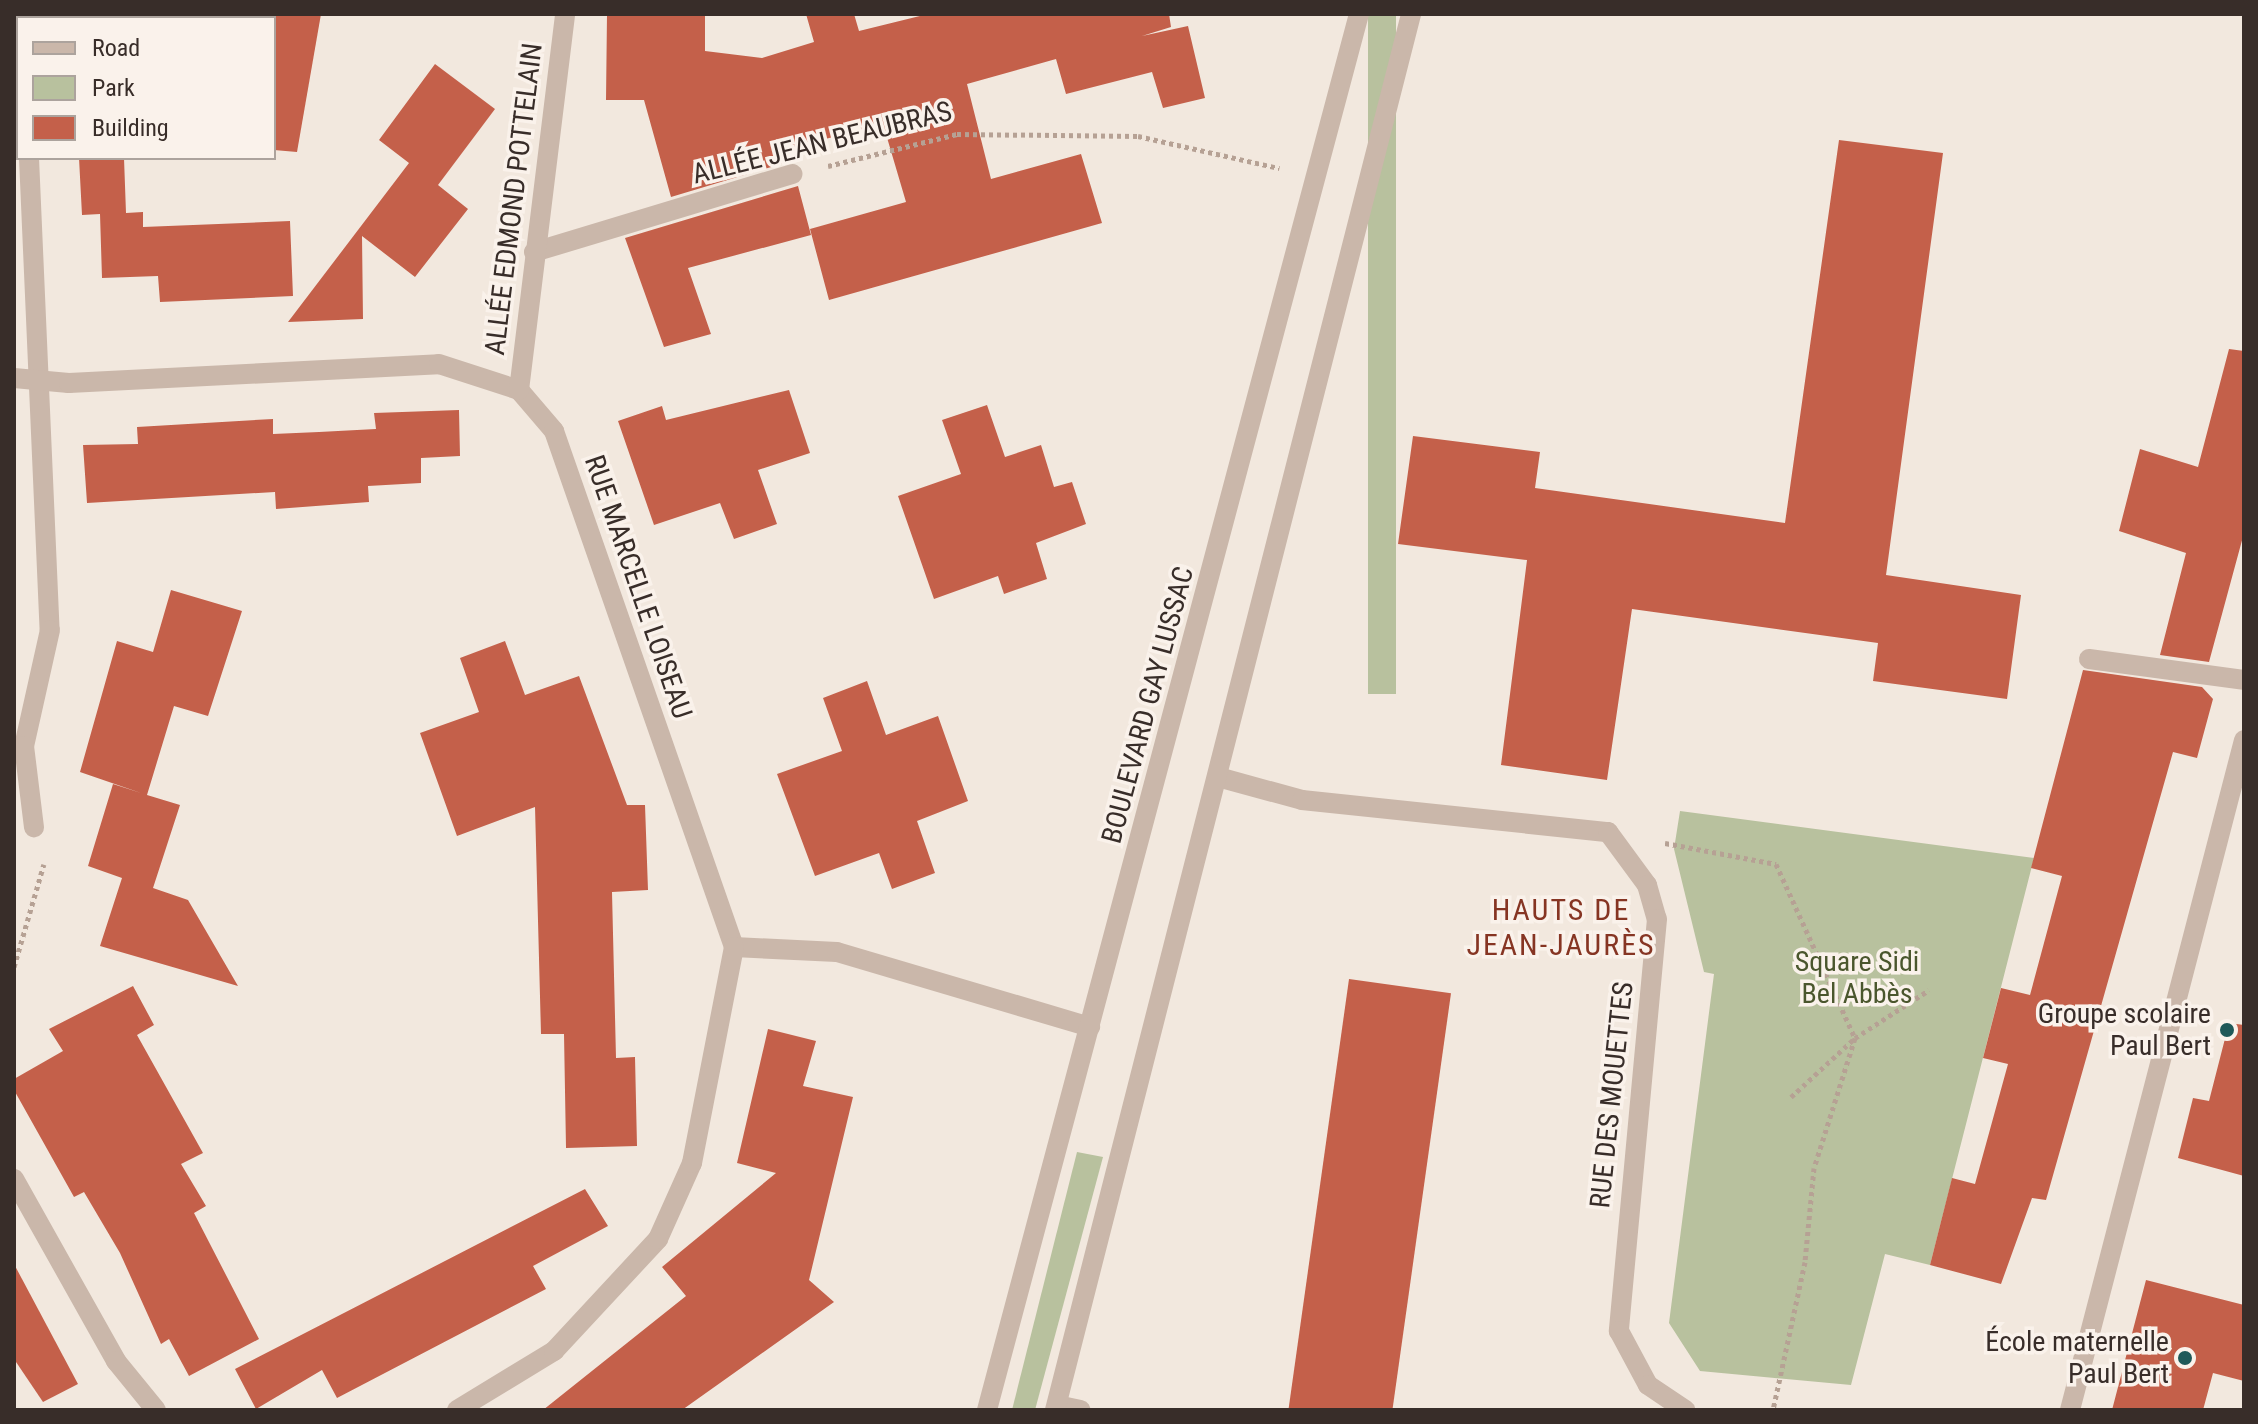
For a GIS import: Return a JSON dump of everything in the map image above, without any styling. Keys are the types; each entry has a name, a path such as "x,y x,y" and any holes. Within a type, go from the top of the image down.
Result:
{"street":[{"name":"ALLÉE EDMOND POTTELAIN","path":"519,390 565,14"},
{"name":"BOULEVARD GAY LUSSAC","path":"987,1410 1319,177 1359,14"},
{"path":"1080,1410 1056,1408 1411,14"},
{"path":"29,160 24,380 50,630 24,746 34,827"},
{"name":"ALLÉE JEAN BEAUBRAS","path":"534,252 793,174"},
{"path":"24,380 439,364 519,390"},
{"name":"RUE MARCELLE LOISEAU","path":"519,390 554,431 734,947"},
{"path":"2089,659 2244,680"},
{"path":"2070,1410 2244,740"},
{"path":"1218,777 1302,800 1608,832"},
{"name":"RUE DES MOUETTES","path":"1608,832 1647,885 1657,919 1619,1331 1648,1385 1685,1410"},
{"path":"457,1410 554,1351 658,1239 692,1163 734,947 837,952 1090,1027"},
{"path":"14,1179 116,1361 156,1410"}],"path":[{"name":"ALLÉE JEAN BEAUBRAS","path":"793,174 957,134 1138,136 1319,177"},
{"path":"14,967 47,856 34,827"},
{"path":"1608,832 1776,864 1855,1038 1814,1168 1805,1262 1773,1410"},
{"path":"1791,1097 1855,1038 1929,990"}],"green space":[{"path":"1368,14 1396,14 1396,694 1368,694"},
{"name":"Square Sidi Bel Abbès","path":"1680,811 2034,858 1930,1265 1885,1254 1851,1385 1700,1371 1669,1323 1714,974 1704,972 1674,849"},
{"path":"1077,1152 1103,1157 1035,1410 1012,1410"}],"building":[{"path":"321,14 297,152 276,150 274,16"},
{"path":"607,14 705,14 705,51 762,58 814,42 806,14 854,14 859,31 928,14 1169,14 1171,27 1142,36 1188,26 1205,98 1163,108 1152,72 1066,94 1056,59 967,84 991,179 1081,154 1102,223 829,300 810,229 906,202 883,124 787,149 791,161 671,197 644,100 606,100"},
{"path":"435,64 495,109 438,185 468,209 415,277 362,236 363,319 288,322 409,163 379,140"},
{"path":"1839,140 1943,153 1886,575 2021,595 2007,699 1873,681 1878,643 1632,609 1607,780 1501,765 1527,560 1398,544 1413,436 1540,452 1535,488 1785,523"},
{"path":"79,160 124,160 126,213 143,212 143,227 290,221 293,296 160,302 158,276 102,278 100,214 82,215"},
{"path":"798,186 811,235 688,268 711,334 664,347 625,238"},
{"path":"2229,349 2244,351 2244,533 2209,662 2160,655 2186,553 2119,531 2140,449 2198,467"},
{"path":"789,390 810,453 758,470 777,524 734,539 720,503 654,525 618,421 662,406 666,420"},
{"path":"987,405 1005,457 1041,445 1054,487 1072,482 1086,524 1036,543 1047,579 1004,594 998,576 934,599 898,496 961,474 942,420"},
{"path":"459,410 460,456 421,458 421,483 368,486 369,502 276,509 275,492 87,503 83,445 138,444 137,427 273,419 273,434 376,429 374,413"},
{"path":"171,590 242,611 208,716 174,706 147,795 180,805 153,888 188,900 238,986 100,946 122,878 88,866 113,784 141,793 80,772 117,641 153,652"},
{"path":"505,641 525,695 579,676 627,805 645,805 648,890 612,892 616,1058 635,1057 637,1146 566,1148 564,1034 541,1034 535,807 457,836 420,733 479,712 460,658"},
{"path":"2083,670 2202,687 2213,699 2197,758 2173,752 2046,1200 2032,1198 2001,1284 1930,1265 1952,1178 1975,1184 2008,1064 1983,1058 2001,988 2030,995 2062,876 2031,868"},
{"path":"867,681 886,735 938,716 968,801 917,821 935,873 892,889 879,853 815,876 777,774 842,751 823,698"},
{"path":"1349,979 1451,993 1392,1410 1289,1409"},
{"path":"133,986 154,1025 137,1035 203,1153 181,1164 206,1206 194,1213 259,1339 189,1376 169,1339 161,1344 120,1253 84,1192 74,1197 14,1090 14,1079 63,1051 49,1029"},
{"path":"2229,1023 2244,1025 2244,1176 2178,1158 2193,1098 2209,1101"},
{"path":"768,1029 816,1041 803,1086 853,1097 809,1280 834,1302 682,1410 543,1410 686,1296 662,1267 776,1173 737,1163"},
{"path":"585,1189 608,1226 533,1266 546,1289 337,1398 322,1370 256,1409 235,1369"},
{"path":"14,1264 78,1384 43,1402 14,1359"},
{"name":"École maternelle Paul Bert","path":"2146,1280 2244,1305 2244,1381 2213,1373 2203,1410 2112,1410"}],"place":[{"name":"Groupe scolaire Paul Bert","path":"2227,1030"},
{"name":"École maternelle Paul Bert","path":"2185,1358"}],"district":[{"name":"HAUTS DE JEAN-JAURÈS","path":"1561,927"}]}
